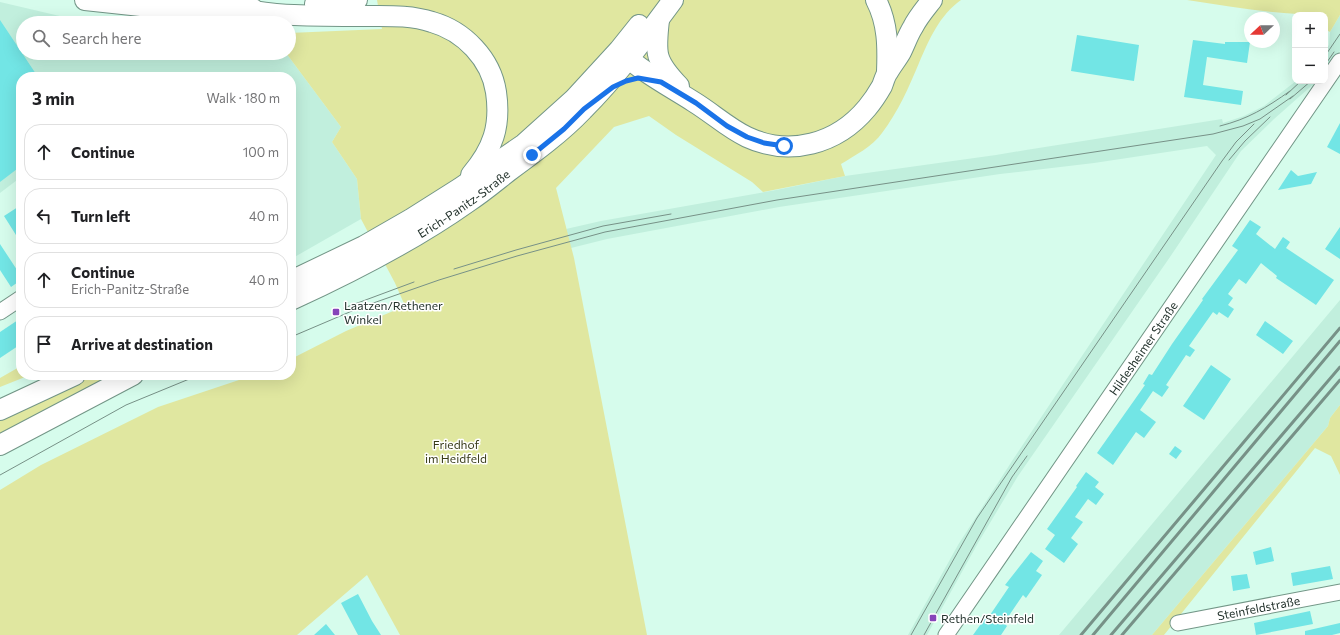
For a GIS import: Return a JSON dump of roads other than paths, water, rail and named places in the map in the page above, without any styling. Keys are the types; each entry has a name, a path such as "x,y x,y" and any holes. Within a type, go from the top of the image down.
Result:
{"main road":[{"path":"85,0 141,6 240,10 291,15 412,17 433,22 455,32 472,45 484,61 494,84 498,105 498,123 491,146 477,168 460,188"},
{"path":"240,10 357,0"},
{"name":"Erich-Panitz-Straße","path":"296,298 372,260 419,234 468,203 564,129 584,109 624,55 659,0"},
{"name":"Erich-Panitz-Straße","path":"296,279 364,246 411,219 460,188 524,144 624,55 659,20 673,0"},
{"path":"624,55 661,82 696,103 727,126 747,137 764,143 784,146 801,146 820,141 837,134 853,123 868,107 882,87 887,72 888,52 886,31 881,10 876,0"},
{"path":"887,72 901,52 912,28 932,0"},
{"path":"659,20 656,50 660,61 667,73 696,103"},
{"path":"584,109 613,87 626,81 638,78 661,82"},
{"path":"0,410 64,380"},
{"path":"0,445 124,380"}],"street":[{"name":"Hildesheimer Straße","path":"946,635 1340,61"},
{"path":"0,312 16,301"},
{"name":"Steinfeldstraße","path":"1178,623 1340,592"}],"tram line":[{"path":"1328,52 1340,34"},
{"path":"1328,61 1334,52"},
{"path":"1286,95 1298,84"},
{"path":"1290,99 1308,84"},
{"path":"1220,126 1239,120 1256,112 1273,103 1290,91"},
{"path":"296,335 359,308 439,280 517,256 605,232 777,200 1213,134 1243,126 1260,119 1293,96"},
{"path":"1229,160 1245,141 1270,117"},
{"path":"911,635 977,518 1222,161 1236,142 1254,124"},
{"path":"454,269 603,226 671,214"},
{"path":"344,308 414,282"},
{"path":"0,475 126,405 187,380"},
{"path":"924,635 1012,477 1027,456"}],"railway":[{"path":"1081,635 1340,328"},
{"path":"1093,635 1340,341"},
{"path":"1111,635 1340,367"},
{"path":"1122,635 1340,380"}],"place":[{"name":"Laatzen/Rethener Winkel","path":"336,312"},
{"name":"Rethen/Steinfeld","path":"933,618"}],"park label":[{"name":"Friedhof im Heidfeld","path":"456,451"}]}
